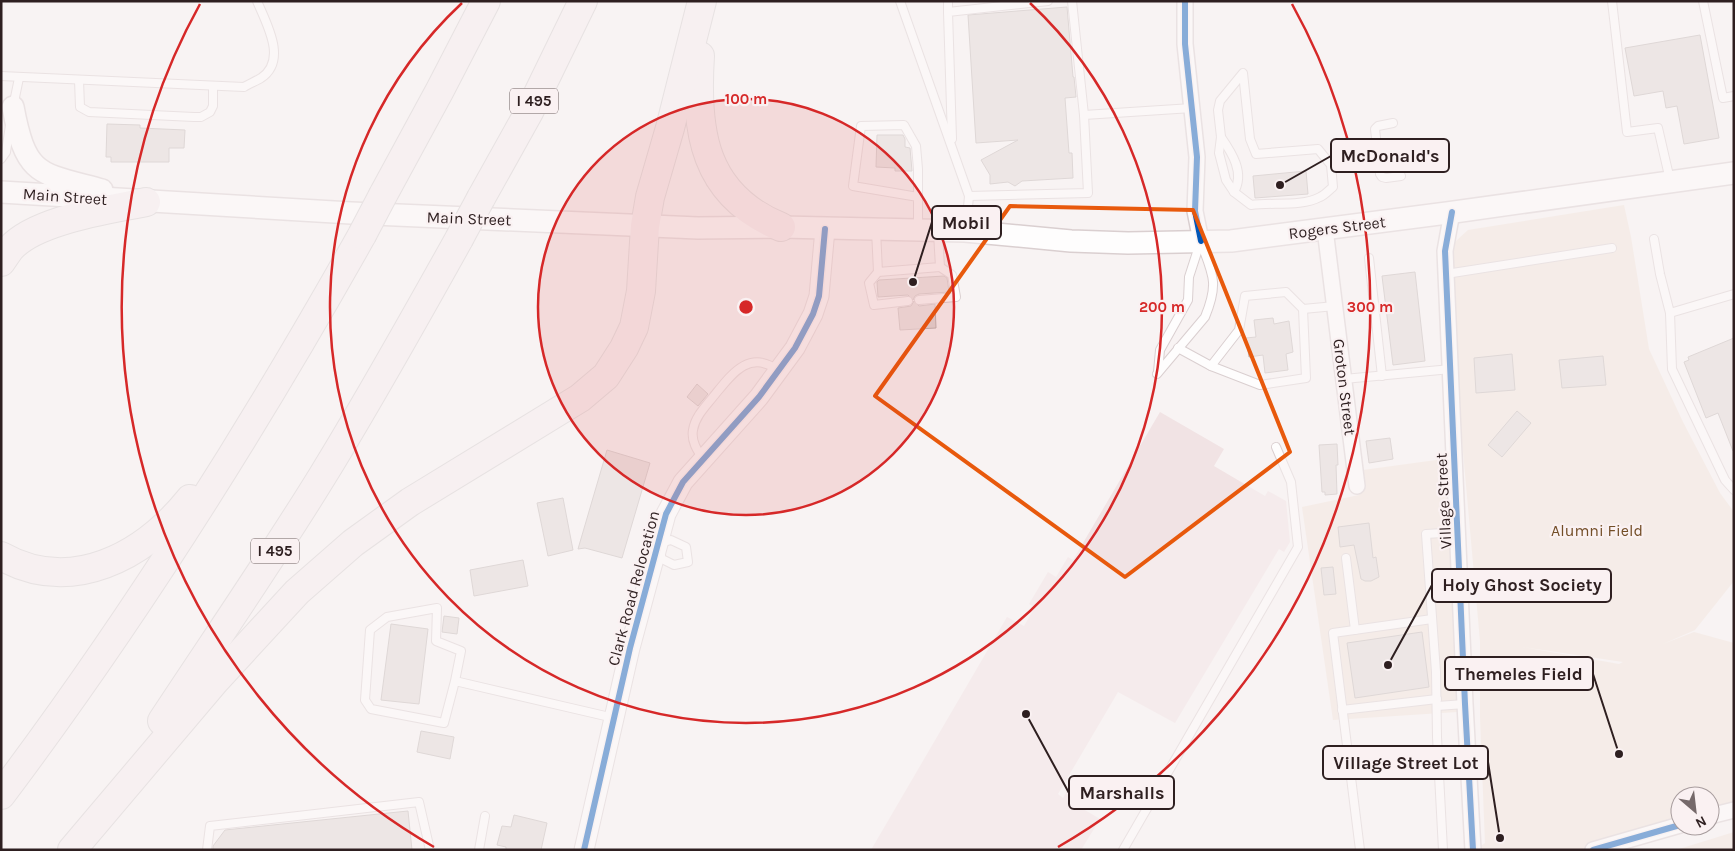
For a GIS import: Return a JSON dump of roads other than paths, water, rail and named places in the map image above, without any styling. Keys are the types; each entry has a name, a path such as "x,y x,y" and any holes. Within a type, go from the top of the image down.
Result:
{"highway":[{"path":"1,795 80,688 147,588 257,416 362,236 486,1"},
{"name":"I 495","path":"69,850 154,733 266,566 379,382 529,112 583,1"},
{"path":"72,850 215,681 297,592 353,543 410,502 580,398 606,376 624,348 634,327 641,291 645,226 650,198 703,1"},
{"path":"703,1 699,110 707,154 717,174 739,200 755,214 781,227"},
{"path":"1,262 10,248 32,233 52,224 146,202"},
{"path":"1,556 32,568 60,572 95,568 126,555 151,538 174,517 257,416"}],"main road":[{"path":"13,107 20,143 36,168 57,178 146,202"},
{"name":"Rogers Street","path":"928,231 966,231 1071,241 1128,243 1231,241 1734,173"},
{"name":"Main Street","path":"1,192 352,213 645,226 928,231"}],"street":[{"path":"1185,1 1185,44 1197,157 1196,211 1201,241"},
{"name":"Village Street","path":"1452,212 1445,251 1465,704 1474,850"},
{"name":"Clark Road Relocation","path":"584,850 614,718 666,514 682,482 759,397 795,348 813,314 822,281 825,229"},
{"name":"Groton Street","path":"1325,229 1357,486"},
{"path":"1720,814 1734,810"},
{"path":"1593,850 1670,828"}],"lane":[{"path":"1,76 244,87 262,77 271,68 274,56 274,44 257,1"},
{"path":"900,1 969,196 966,231"},
{"path":"948,1 953,148"},
{"path":"948,12 1048,1"},
{"path":"969,196 1088,193 1084,115 1072,1"},
{"path":"1612,1 1627,132 1658,128 1671,182"},
{"path":"1704,1 1723,98 1734,96"},
{"path":"1243,73 1250,139 1256,154 1318,149 1331,165 1332,186 1321,197 1305,202 1268,202 1251,205 1234,192 1226,180 1219,153 1221,137 1218,110 1220,101 1243,73"},
{"path":"1,159 6,152 19,78"},
{"path":"79,80 80,107 89,112 194,117 201,117 210,112 213,106 213,86"},
{"path":"1084,115 1192,108"},
{"path":"1393,123 1375,128 1380,174 1386,178 1401,176"},
{"path":"918,197 853,186 861,126 904,125 916,146 918,197 940,267 952,275 956,297 919,300"},
{"path":"1221,137 1237,162 1238,186 1234,192"},
{"path":"876,230 878,272 870,283 874,305 908,301"},
{"path":"1654,239 1660,274 1670,313 1672,369 1725,480 1734,490"},
{"path":"1201,241 1214,279 1213,295 1205,316 1158,374 1160,350 1188,300 1190,277 1201,241"},
{"path":"1446,274 1612,248"},
{"path":"1369,258 1382,376"},
{"path":"878,272 940,267"},
{"path":"1178,348 1211,366 1260,385 1306,378 1303,309 1286,292 1245,296 1240,330 1211,366"},
{"path":"1670,313 1734,294"},
{"path":"1303,309 1335,306"},
{"path":"703,459 693,442 693,430 698,417 731,376 743,366 756,362 769,364 779,371"},
{"path":"1344,379 1451,370"},
{"path":"1123,850 1298,547 1291,482 1276,446"},
{"path":"1443,850 1436,737 1437,702 1426,534 1458,532"},
{"path":"1346,558 1355,630"},
{"path":"437,608 436,641 462,651 455,682 444,723 371,709 365,700 370,630 387,617 437,608"},
{"path":"1360,850 1333,633 1432,619"},
{"path":"455,682 614,718"},
{"path":"1342,710 1437,702 1465,704"},
{"path":"207,850 210,826 419,802 430,850"},
{"path":"479,850 485,816"}],"place":[{"name":"McDonald's","path":"1280,185"},
{"name":"Mobil","path":"913,282"},
{"name":"Holy Ghost Society","path":"1388,665"},
{"name":"Marshalls","path":"1026,714"},
{"name":"Themeles Field","path":"1619,754"},
{"name":"Village Street Lot","path":"1500,838"}],"park label":[{"name":"Alumni Field","path":"1597,530"}]}
